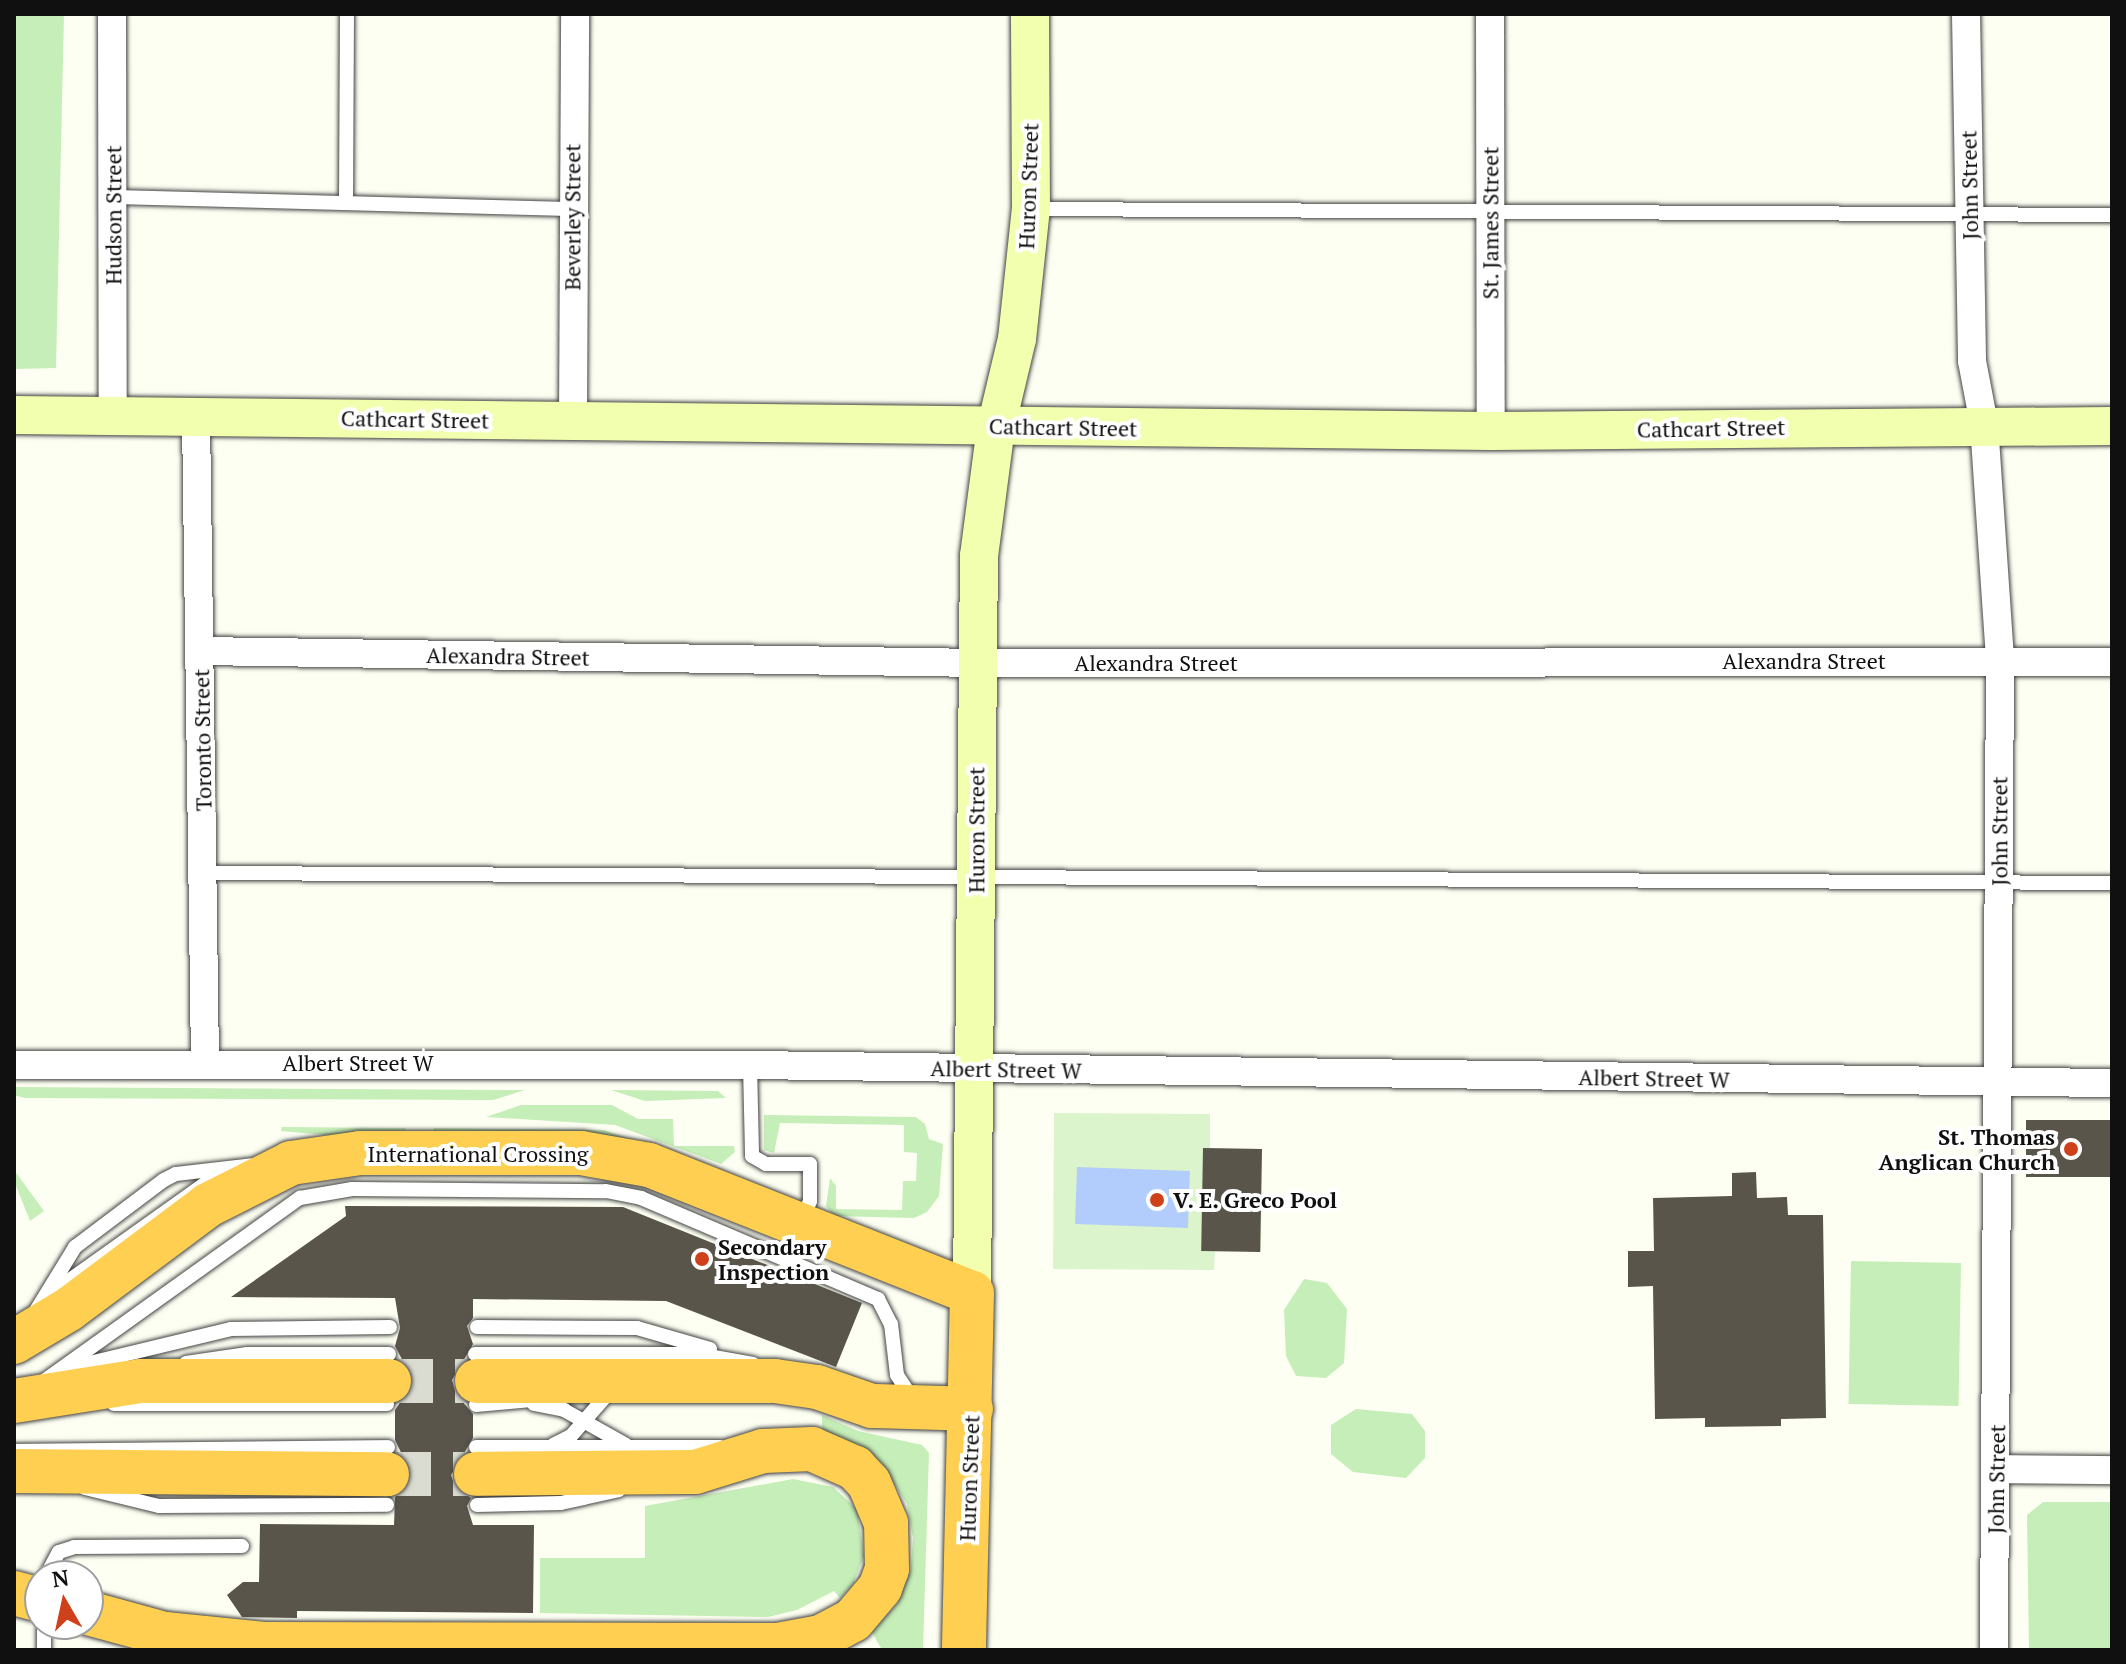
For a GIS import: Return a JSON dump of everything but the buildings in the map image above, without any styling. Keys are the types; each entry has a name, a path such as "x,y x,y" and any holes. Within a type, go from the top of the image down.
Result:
{"highway":[{"name":"International Crossing","path":"25,1327 69,1309 208,1205 291,1163 360,1153 604,1155 649,1165 799,1226 841,1261 972,1293"},
{"name":"Huron Street","path":"964,1650 950,1408 972,1293"},
{"path":"14,1400 65,1381 388,1380"},
{"path":"484,1386 625,1381 775,1381 817,1387 872,1406 950,1408"},
{"path":"104,1617 165,1634 263,1644 802,1643 837,1630 868,1604 887,1569 889,1546 879,1500 855,1468 836,1457 790,1447 695,1472 476,1476"},
{"path":"25,1465 388,1475"}],"main road":[{"name":"Huron Street","path":"972,1293 979,556 996,427 1017,339 1031,209 1030,14"},
{"name":"Cathcart Street","path":"14,415 1491,431 1984,424 2112,426"}],"street":[{"name":"Hudson Street","path":"112,14 113,416"},
{"name":"Beverley Street","path":"573,420 571,209 575,14"},
{"name":"St. James Street","path":"1490,14 1491,431"},
{"name":"John Street","path":"1966,14 1972,361 1984,424 2000,661 1994,1650"},
{"name":"Toronto Street","path":"196,417 205,1062"},
{"name":"Alexandra Street","path":"200,651 978,663 2112,662"},
{"name":"Albert Street W","path":"14,1065 205,1062 750,1065 2112,1083"},
{"path":"1997,1469 2112,1470"}],"lane":[{"path":"346,202 347,14"},
{"path":"113,197 571,209"},
{"path":"1031,209 2112,215"},
{"path":"204,873 976,874 2112,883"},
{"path":"750,1065 752,1156 766,1164 810,1164 810,1201 799,1226"},
{"path":"25,1327 65,1262 87,1235 176,1174 291,1163"},
{"path":"14,1336 84,1267 203,1181 236,1166"},
{"path":"65,1381 279,1209 324,1192 622,1193 841,1261 878,1299 891,1324 902,1386 950,1408"},
{"path":"65,1381 97,1358 231,1329 390,1327"},
{"path":"477,1327 637,1328 743,1360 817,1387"},
{"path":"484,1386 697,1354 743,1360"},
{"path":"14,1410 388,1380"},
{"path":"476,1476 563,1441 608,1392 625,1381"},
{"path":"484,1386 555,1406 635,1447"},
{"path":"540,1448 790,1447"},
{"path":"55,1560 59,1552 74,1547 242,1546"}],"green space":[{"path":"14,14 64,14 56,368 14,369"},
{"path":"14,1087 525,1090 493,1100 25,1098 14,1095"},
{"path":"611,1090 718,1091 726,1098 645,1101"},
{"path":"521,1105 612,1105 638,1119 673,1119 674,1146 734,1146 735,1152 721,1164 615,1125 486,1117"},
{"name":"V. E. Greco Pool","path":"1054,1113 1210,1114 1210,1148 1262,1149 1261,1251 1215,1251 1214,1270 1053,1269"},
{"path":"764,1115 916,1117 925,1124 929,1139 943,1144 939,1196 927,1212 914,1218 834,1216 826,1206 830,1178 836,1186 836,1209 902,1210 903,1181 916,1181 917,1153 904,1152 904,1125 780,1123 774,1153 764,1150"},
{"path":"282,1127 405,1128 409,1136 325,1135 281,1131"},
{"path":"434,1128 604,1130 663,1150 430,1136"},
{"path":"14,1170 44,1211 30,1221 14,1181"},
{"path":"1851,1261 1961,1263 1958,1406 1849,1404"},
{"path":"1304,1279 1327,1283 1347,1309 1344,1363 1326,1378 1296,1376 1286,1356 1284,1310"},
{"path":"1356,1409 1412,1414 1425,1431 1425,1458 1406,1478 1353,1472 1331,1454 1331,1425"},
{"path":"822,1415 858,1431 922,1445 929,1453 923,1650 882,1650 872,1632 897,1604 911,1569 913,1538 907,1504 885,1469 822,1434"},
{"path":"793,1479 833,1487 857,1509 864,1556 853,1584 840,1598 834,1591 797,1610 768,1617 540,1613 540,1558 645,1558 645,1506"},
{"path":"2043,1502 2112,1502 2112,1650 2029,1650 2027,1515"}],"water":[{"path":"1077,1167 1190,1171 1188,1228 1075,1224"}],"tunnel":[{"path":"389,1381 477,1381"},
{"path":"387,1474 476,1474"}],"place":[{"name":"St. Thomas Anglican Church","path":"2071,1149"},
{"name":"V. E. Greco Pool","path":"1157,1200"},
{"name":"Secondary Inspection","path":"702,1259"}]}
